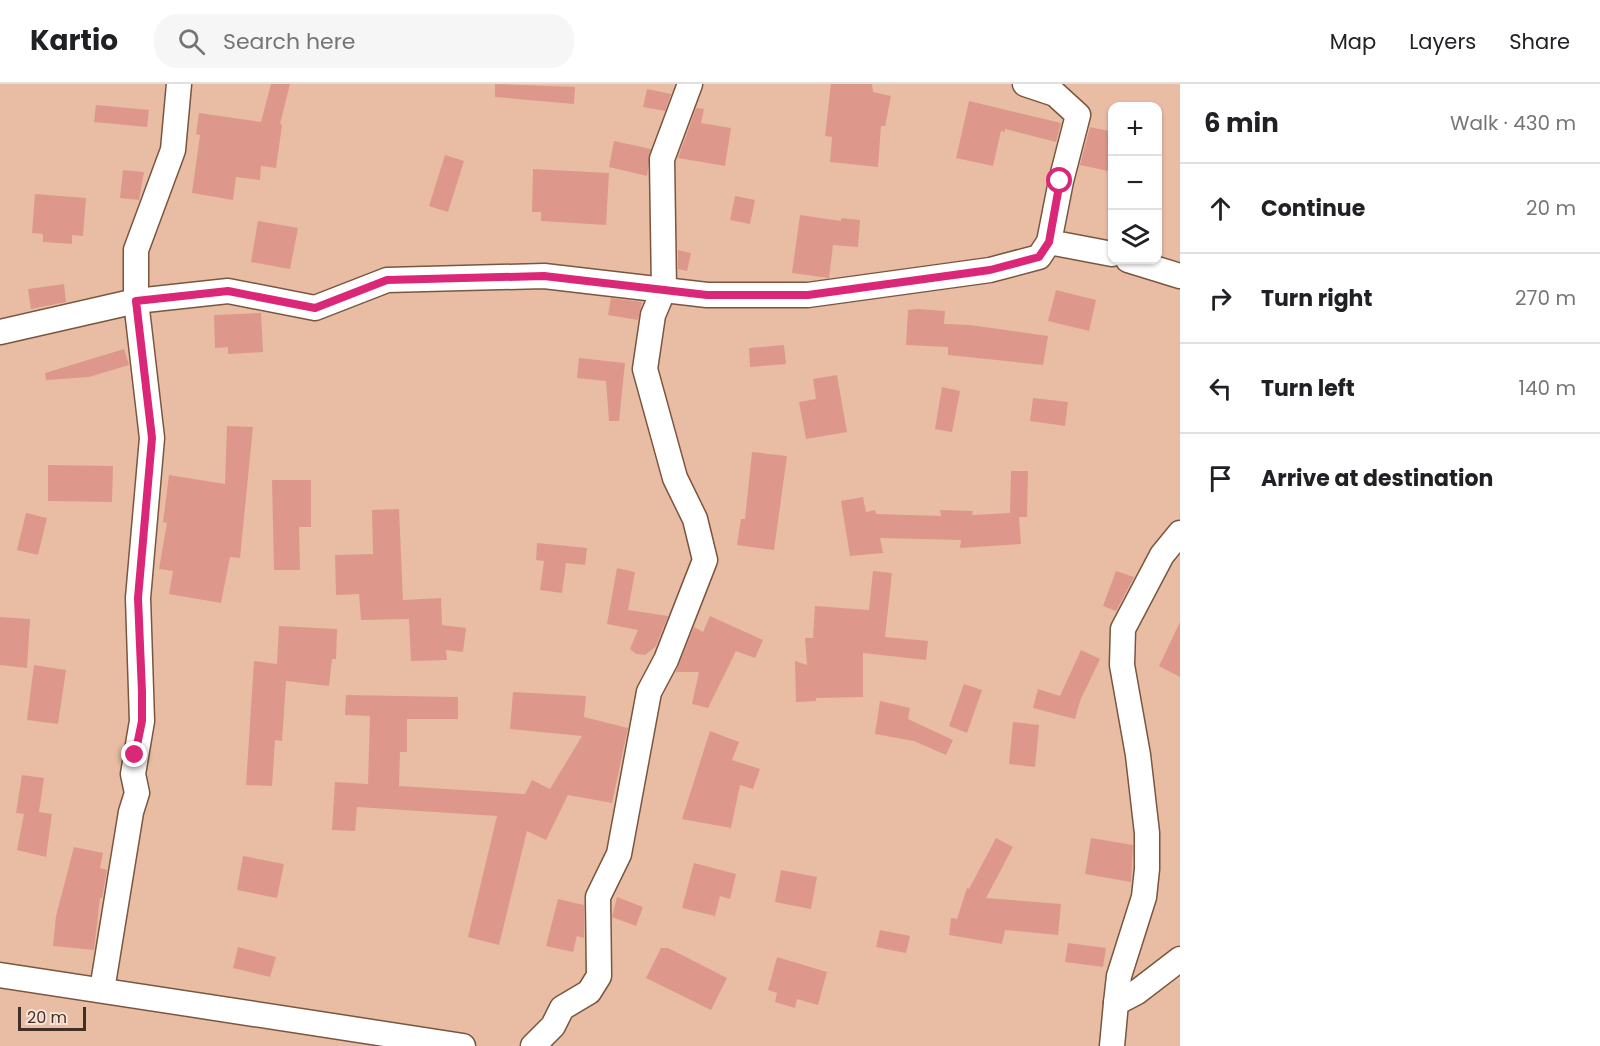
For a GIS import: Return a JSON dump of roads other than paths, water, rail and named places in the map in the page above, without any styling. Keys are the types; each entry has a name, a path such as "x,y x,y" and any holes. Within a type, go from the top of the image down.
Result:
{"street":[{"path":"102,990 131,812 137,793 134,774 142,721 138,598 152,438 136,301 136,250 173,150 179,84"},
{"path":"533,1046 553,1026 562,1008 589,992 599,976 598,897 619,854 649,692 666,660 705,560 694,519 675,478 645,369 653,315 664,289 662,159 690,84"},
{"path":"0,332 136,301 228,291 315,308 387,280 544,276 707,295 808,295 990,270 1039,257 1049,242 1060,181 1078,115 1055,94 1025,84"},
{"path":"1049,242 1108,253"},
{"path":"1141,264 1180,276"},
{"path":"1112,1046 1119,976 1144,897 1147,869 1147,833 1138,755 1122,665 1123,629 1162,555 1180,533"},
{"path":"1116,1003 1137,992 1180,960"},
{"path":"0,975 463,1046"}]}
